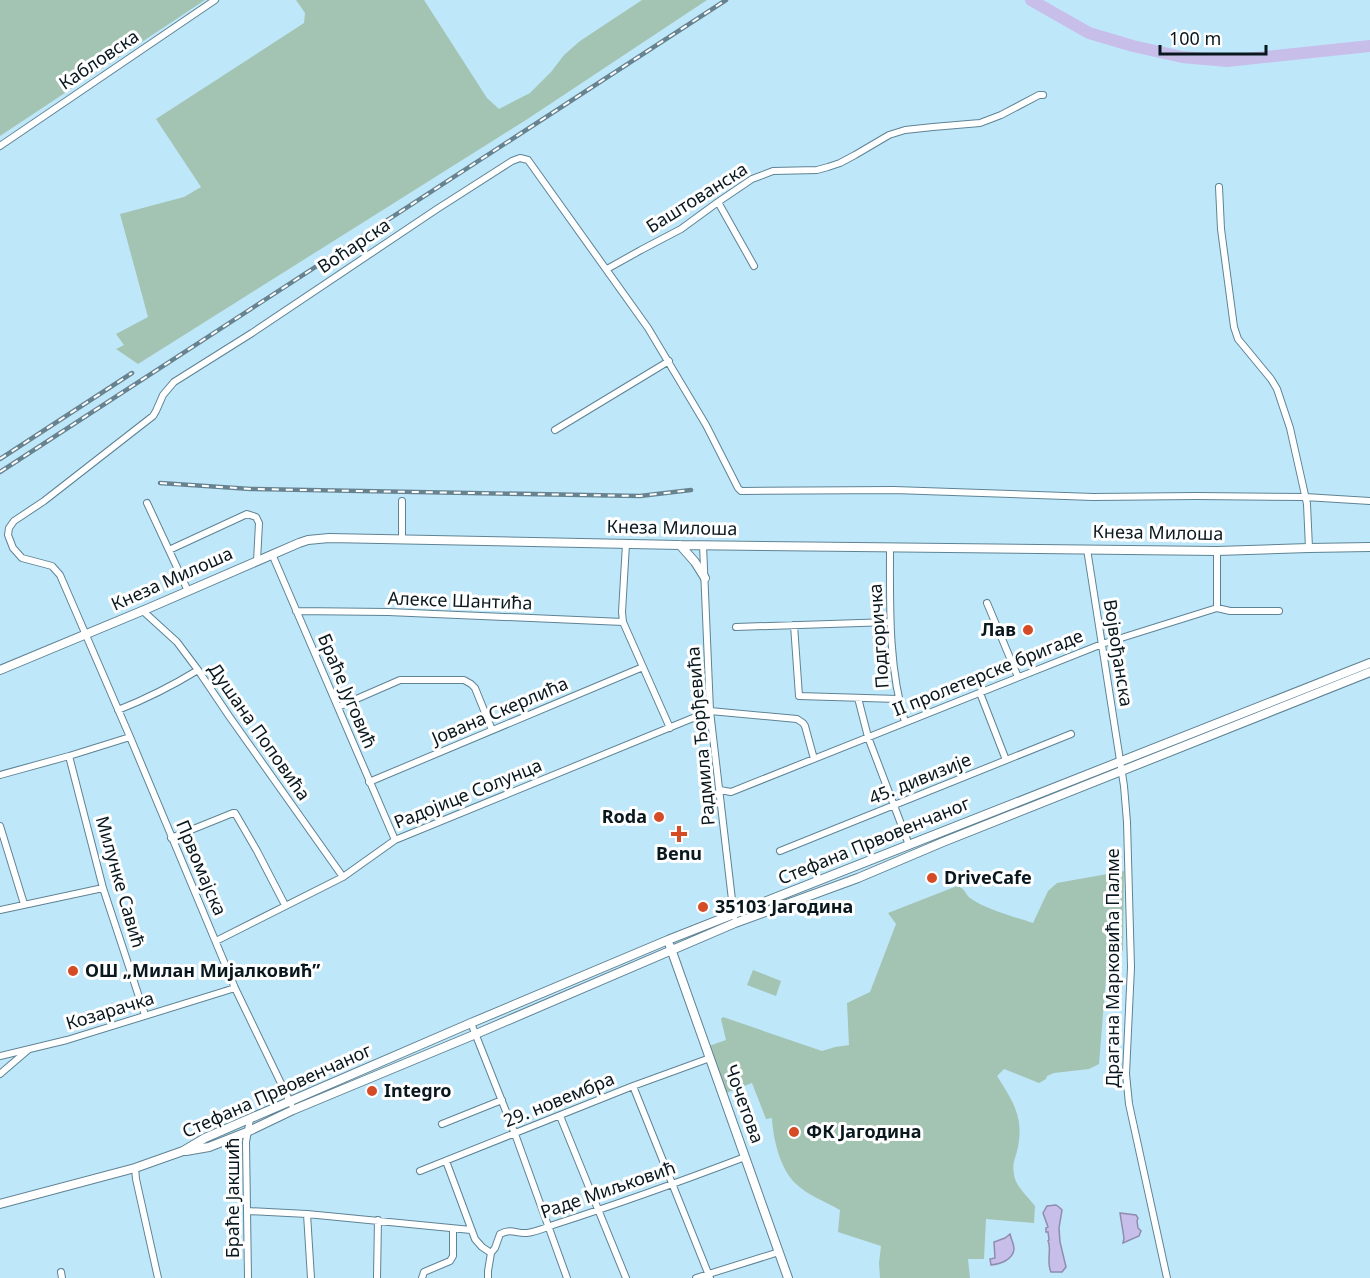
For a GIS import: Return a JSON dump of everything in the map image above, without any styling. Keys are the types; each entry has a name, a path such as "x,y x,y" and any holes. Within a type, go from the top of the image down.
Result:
{"street":[{"name":"Кабловска","path":"0,146 215,0"},
{"name":"Баштованска","path":"608,269 681,229 752,180 773,171 817,170 828,167 840,163 889,135 905,130 980,123 1001,115 1039,94 1043,95"},
{"name":"Воћарска","path":"86,634 60,575 52,566 22,558 13,548 8,535 14,520 44,501 153,416 163,394 174,382 252,333 437,209 520,158 528,160 533,166 648,328 706,425 741,491 894,490 1093,497 1305,497"},
{"path":"1219,187 1221,229 1234,327 1238,339 1277,389 1294,444 1305,497 1309,548"},
{"path":"718,202 754,266"},
{"path":"555,430 669,362"},
{"path":"1305,497 1370,501"},
{"path":"402,501 402,540"},
{"path":"147,503 188,591"},
{"path":"169,550 247,514 256,518 259,523 257,561"},
{"name":"Кнеза Милоша","path":"0,670 143,611 272,554 316,539 1217,551 1370,547"},
{"path":"626,544 623,622 670,728"},
{"path":"680,545 705,578"},
{"name":"Радмила Ђорђевића","path":"703,545 710,711 734,919"},
{"name":"Подгоричка","path":"890,547 890,622 898,699 905,722"},
{"name":"Војвођанска","path":"1087,549 1120,766"},
{"path":"1217,551 1217,608 1230,611 1279,611"},
{"name":"Браће Југовић","path":"272,554 395,840"},
{"path":"987,603 1018,677"},
{"name":"II пролетерске бригаде","path":"720,790 731,792 1102,644 1217,608"},
{"name":"Душана Поповића","path":"143,611 177,642 343,877"},
{"name":"Алексе Шантића","path":"296,611 388,612 623,622"},
{"path":"736,627 890,622"},
{"path":"794,625 799,696 898,699"},
{"name":"Првомајска","path":"86,634 235,988 292,1106"},
{"name":"Стефана Првовенчаног","path":"183,1152 209,1148 248,1132 292,1106 471,1023 668,940 858,878 941,837 1370,663"},
{"name":"Јована Скерлића","path":"369,782 644,667"},
{"path":"118,710 145,699 198,670"},
{"name":"Стефана Првовенчаног","path":"1120,766 1370,672"},
{"path":"338,707 400,680 464,680 475,688 492,730"},
{"path":"980,693 1006,760"},
{"path":"858,698 868,737 909,845"},
{"path":"710,711 796,719 805,726 814,759"},
{"name":"Радојице Солунца","path":"216,941 343,877 395,840 710,711"},
{"name":"45. дивизије","path":"780,851 1071,734"},
{"path":"0,775 130,737"},
{"name":"Милунке Савић","path":"69,756 103,888 145,1016"},
{"name":"Драгана Марковића Палме","path":"1120,766 1127,822 1131,967 1126,1078 1134,1132 1167,1278"},
{"path":"171,838 235,813 285,905"},
{"path":"0,826 24,904"},
{"name":"Стефана Првовенчаног","path":"183,1152 205,1138 250,1119 292,1106 476,1034 671,950 734,919 909,845 941,837"},
{"path":"0,910 103,888"},
{"name":"Чочетова","path":"668,940 789,1278"},
{"name":"Козарачка","path":"0,1074 29,1050 235,988"},
{"path":"471,1023 515,1134 567,1278"},
{"path":"0,1056 29,1050"},
{"name":"29. новембра","path":"420,1170 710,1058"},
{"path":"633,1086 709,1276"},
{"path":"442,1124 502,1100"},
{"path":"560,1116 626,1278"},
{"name":"Браће Јакшић","path":"248,1278 246,1142 250,1119"},
{"path":"0,1204 135,1168 183,1152"},
{"name":"Раде Миљковић","path":"491,1253 500,1234 506,1231 525,1233 549,1226 745,1157"},
{"path":"446,1161 475,1239 491,1253 488,1278"},
{"path":"135,1168 159,1278"},
{"path":"247,1211 378,1220 471,1230"},
{"path":"307,1214 311,1278"},
{"path":"377,1278 378,1220"},
{"path":"422,1278 424,1272 450,1261 453,1256 453,1229"},
{"path":"696,1278 709,1276 779,1252"}],"green space":[{"path":"0,0 205,0 0,136"},
{"path":"296,0 424,0 487,98 499,109 530,93 564,55 580,41 642,0 707,0 526,120 138,364 116,349 124,345 116,334 148,317 120,214 184,197 201,187 156,119 304,23 305,13"},
{"path":"1124,871 1123,951 1108,952 1099,1064 1089,1069 1054,1073 1039,1083 1004,1069 997,1076 1012,1101 1018,1117 1018,1147 1013,1169 1019,1186 1035,1206 1034,1223 986,1219 984,1259 968,1259 970,1278 880,1278 881,1246 838,1232 840,1210 805,1191 790,1177 778,1153 772,1118 766,1119 752,1083 726,1093 709,1046 726,1040 721,1019 723,1017 822,1051 849,1045 847,1003 870,992 896,924 888,913 957,886 970,898 984,906 1033,923 1048,891 1057,883"},
{"path":"753,970 781,981 776,996 747,985"}],"shaded area":[{"path":"1056,1205 1062,1210 1059,1228 1066,1267 1062,1272 1051,1272 1048,1232 1046,1232 1048,1227 1043,1213 1047,1206"},
{"path":"1120,1213 1136,1215 1138,1228 1141,1231 1139,1236 1123,1243 1124,1238"},
{"path":"1010,1234 1014,1245 1013,1253 1009,1259 991,1265 990,1259 995,1258 994,1242"}],"waterway":[{"path":"1031,0 1089,33 1182,57 1227,61 1370,46"}],"railway":[{"path":"0,472 726,0"},
{"path":"0,459 132,373"},
{"path":"160,483 251,489 640,496 691,490"}],"place":[{"name":"Лав","path":"1028,630"},
{"name":"Roda","path":"659,817"},
{"name":"Benu","path":"679,834"},
{"name":"DriveCafe","path":"932,878"},
{"name":"35103 Јагодина","path":"703,907"},
{"name":"ОШ „Милан Мијалковић”","path":"73,971"},
{"name":"Integro","path":"372,1091"},
{"name":"ФК Јагодина","path":"794,1132"}]}
